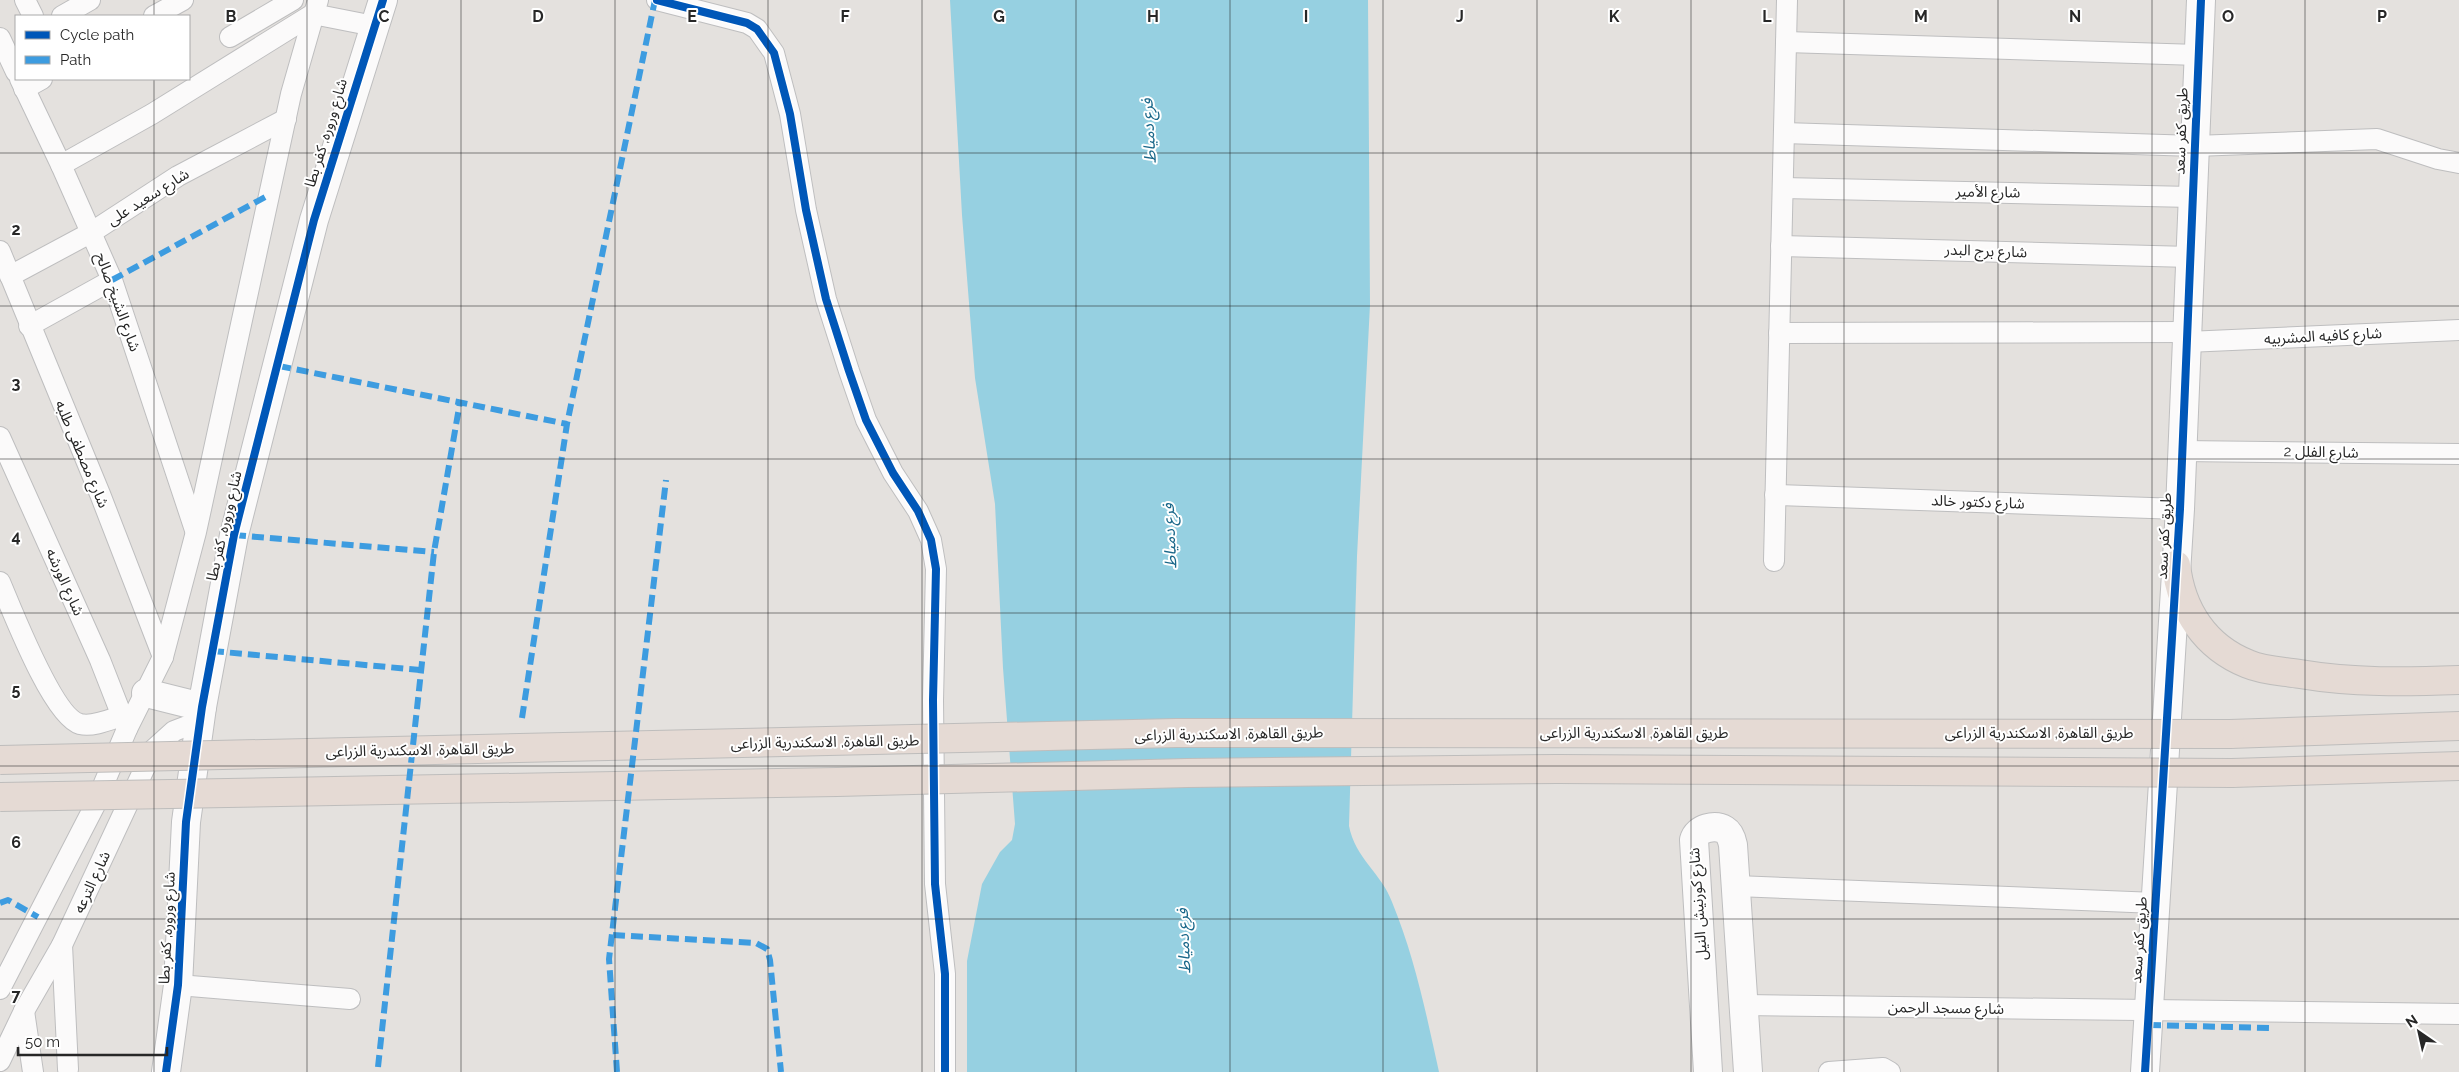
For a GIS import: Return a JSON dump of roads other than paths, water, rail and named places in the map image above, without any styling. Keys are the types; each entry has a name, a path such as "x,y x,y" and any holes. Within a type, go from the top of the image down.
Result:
{"highway":[{"path":"2176,565 2182,596 2196,624 2218,647 2248,664 2266,669 2345,680 2403,682 2459,680"},
{"name":"طريق القاهرة, الاسكندرية الزراعى","path":"0,760 1196,733 2230,734 2459,726"},
{"path":"0,797 1216,772 1558,769 2232,773 2459,766"}],"street":[{"path":"24,0 32,15"},
{"path":"64,15 90,0"},
{"path":"156,15 183,0"},
{"path":"230,37 293,0"},
{"name":"شارع وروره, كفر بطا","path":"166,1072 178,986 186,822 201,714 234,535 314,220 383,0"},
{"path":"657,0 747,23 757,30 774,53 790,114 806,210 826,299 849,371 866,420 893,473 918,511 930,540 936,569 933,700 935,884 945,974 945,1072"},
{"path":"1774,562 1787,0"},
{"name":"طريق كفر سعد","path":"2144,1072 2149,1025 2148,1010 2180,509 2201,0"},
{"path":"61,165 152,114 315,7 374,26"},
{"name":"شارع الترعه","path":"0,989 94,807 124,722 146,693 163,657 196,532 286,119 315,7"},
{"name":"شارع الشيخ صالح","path":"0,38 15,70"},
{"path":"1786,42 2198,55"},
{"name":"شارع الشيخ صالح","path":"20,80 92,232 112,280 196,532"},
{"name":"شارع سعيد على","path":"10,276 92,232 178,176 286,119"},
{"path":"1784,133 2195,146 2377,139 2438,159 2459,163"},
{"name":"شارع الأمير","path":"1783,188 2192,197"},
{"name":"شارع برج البدر","path":"1781,246 2190,257"},
{"name":"شارع مصطفى طلبه","path":"0,251 29,326 100,494 163,657"},
{"path":"29,326 112,280"},
{"name":"شارع كافيه المشربيه","path":"1779,333 2187,337 2459,330"},
{"name":"شارع الورشه","path":"0,437 100,660 124,722"},
{"name":"شارع الفلل 2","path":"2182,451 2459,454"},
{"name":"شارع دكتور خالد","path":"1776,494 2180,509"},
{"path":"0,582 37,664 64,713 80,724 124,722"},
{"path":"146,693 201,714"},
{"name":"شارع الترعه","path":"0,1061 24,1011 62,945 153,750 174,731 201,714"},
{"name":"شارع كورنيش النيل","path":"1708,1072 1694,840 1697,832 1702,829 1724,829 1728,832 1733,845 1748,1072"},
{"path":"1736,886 2156,903"},
{"path":"62,945 68,1069"},
{"path":"178,986 350,999"},
{"name":"شارع مسجد الرحمن","path":"1744,1006 2459,1014"},
{"path":"24,1011 33,1072"},
{"path":"1829,1072 1883,1068 1890,1072"}],"water":[{"name":"فرع دمياط","path":"950,0 1368,0 1370,305 1357,556 1349,826 1357,847 1388,892 1400,923 1419,986 1439,1072 967,1072 967,961 982,884 1000,852 1012,840 1015,824 1003,668 995,504 975,378 962,215"}]}
